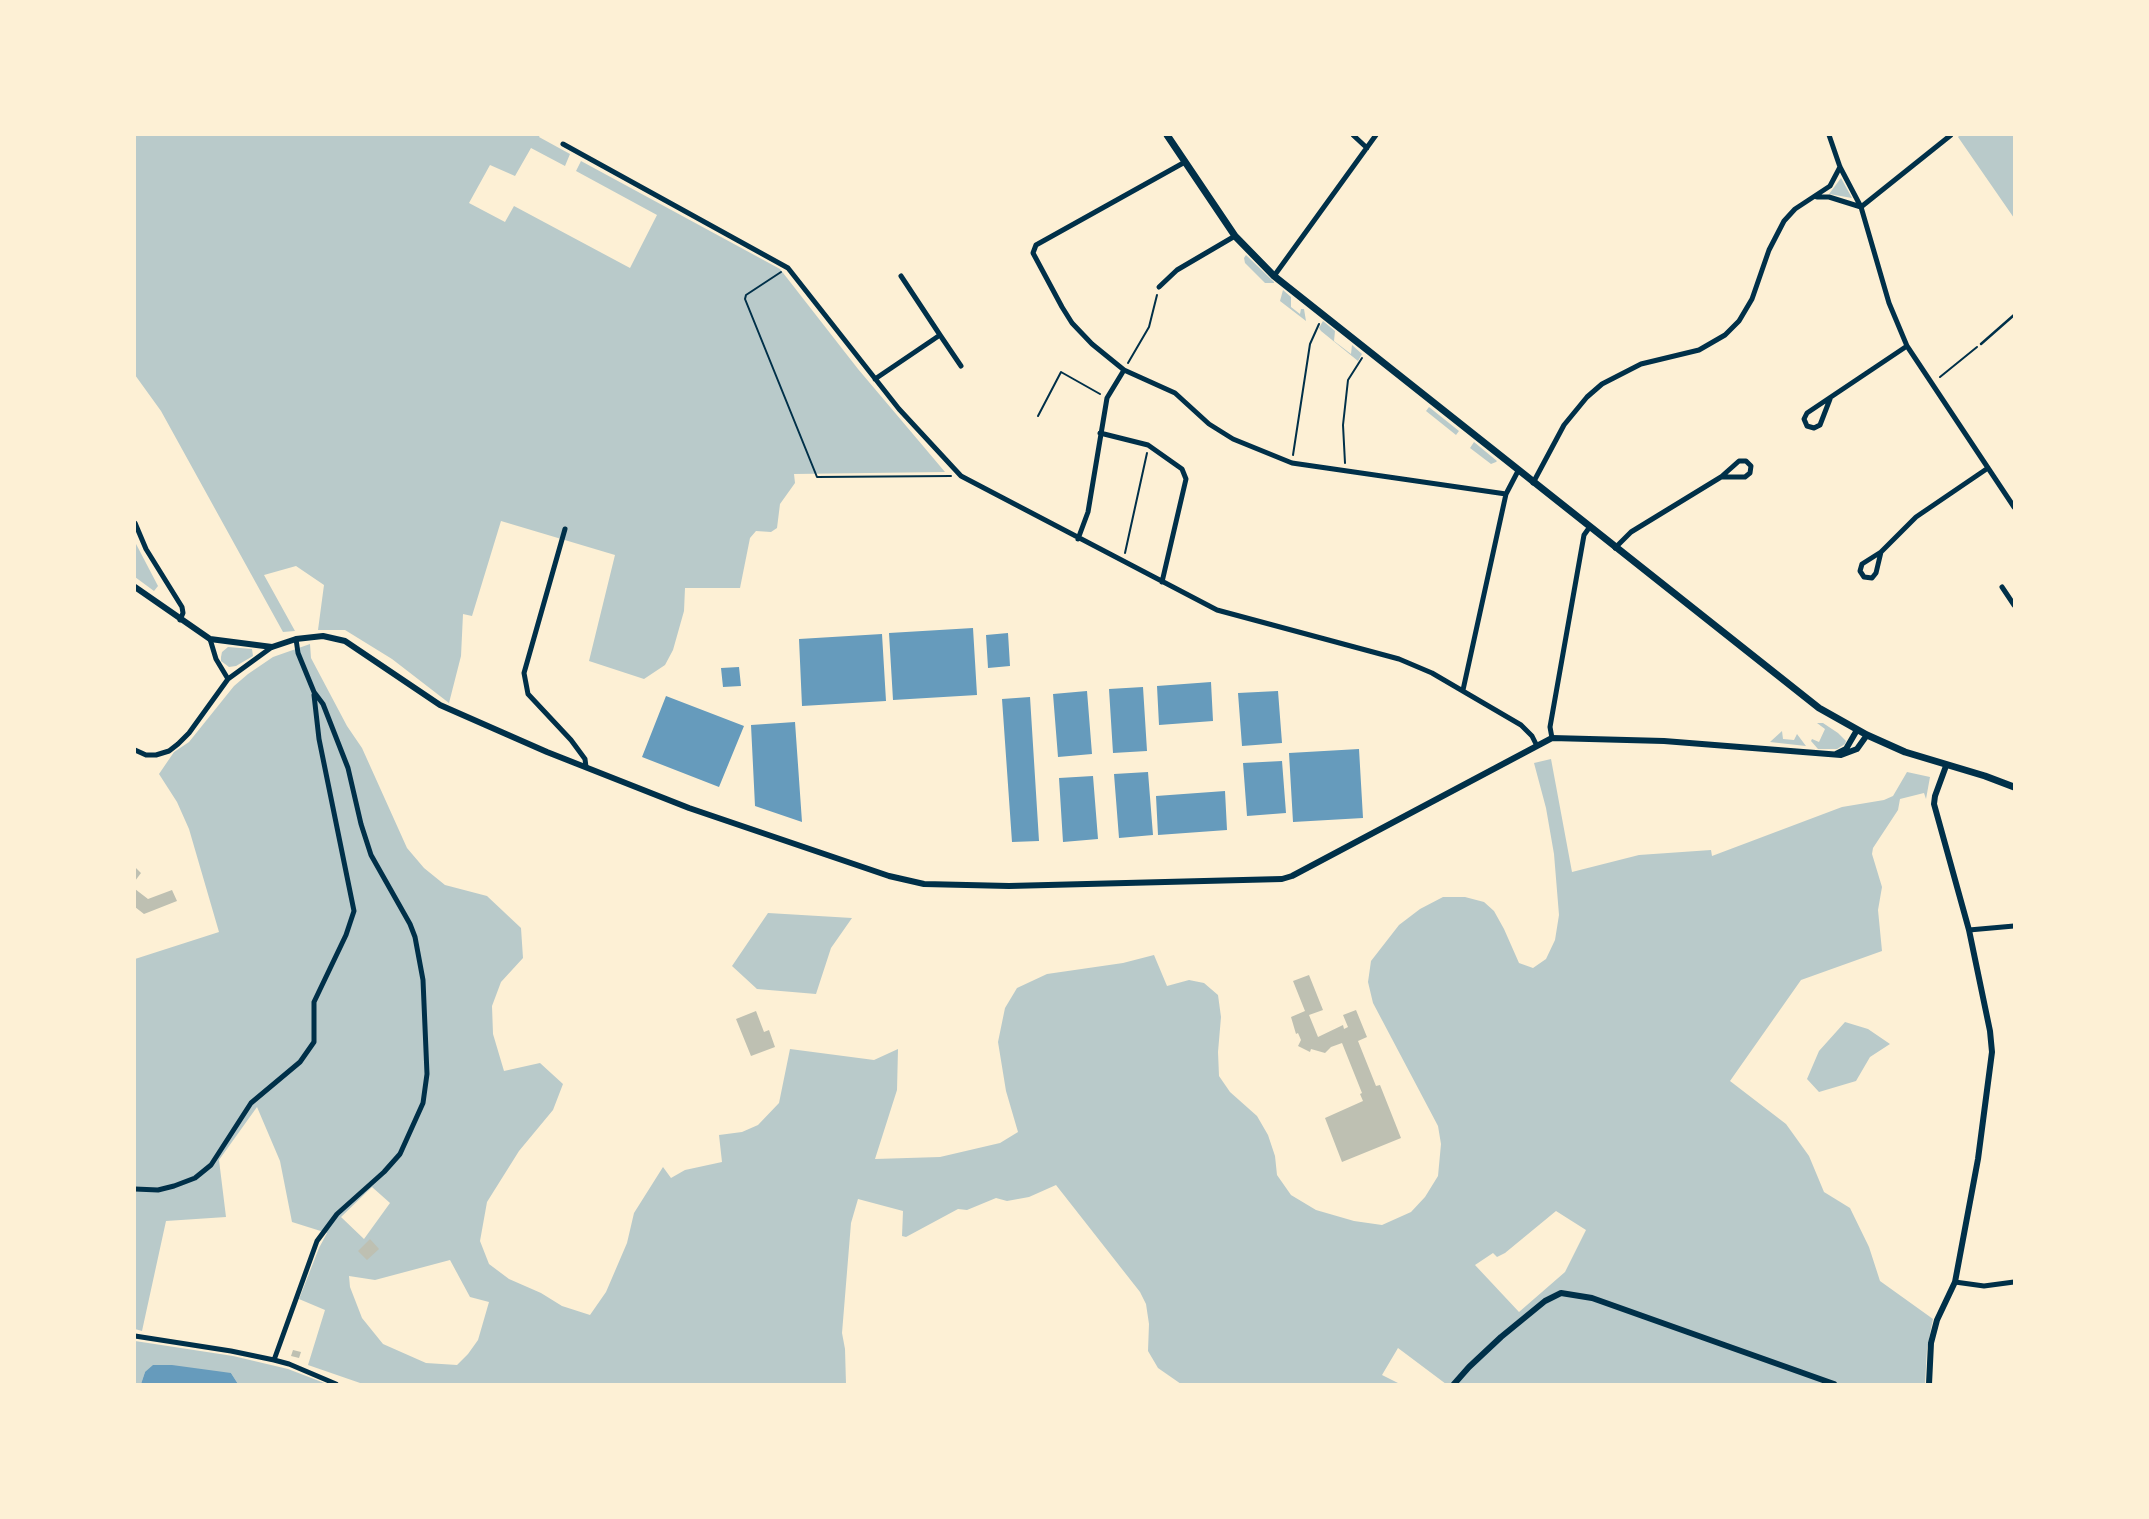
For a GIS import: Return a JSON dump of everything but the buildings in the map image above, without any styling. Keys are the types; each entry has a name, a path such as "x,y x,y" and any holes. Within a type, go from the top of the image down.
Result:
{"main road":[{"path":"1167,135 1235,236 1274,276 1819,708 1857,730 1905,752 2014,787"}],"street":[{"path":"1353,135 1367,148"},
{"path":"1274,276 1376,135"},
{"path":"1829,135 1840,167 1861,207 1889,303 1907,346 2014,507"},
{"path":"1861,207 1951,135"},
{"path":"563,144 788,268 875,379 961,476 1217,610 1399,659 1432,673 1521,725 1536,744"},
{"path":"1185,162 1036,245 1033,253 1072,323 1092,344 1124,370 1175,393 1209,424 1234,439 1292,463 1506,494"},
{"path":"1533,483 1564,425 1587,397 1602,384 1641,364 1699,350 1725,335 1739,321 1758,284 1775,234 1796,209 1830,186 1840,167"},
{"path":"1815,197 1829,197 1861,207"},
{"path":"1160,287 1177,270 1235,236"},
{"path":"901,276 961,366"},
{"path":"875,379 940,335"},
{"path":"1830,399 1820,425 1814,428 1807,426 1804,419 1807,413 1907,346"},
{"path":"1077,539 1088,512 1107,398 1124,370"},
{"path":"1100,433 1149,445 1182,468 1186,479 1162,583"},
{"path":"1615,548 1630,532 1721,477 1739,461 1746,461 1751,466 1751,473 1745,477 1721,477"},
{"path":"1881,552 1877,573 1869,579 1864,578 1860,574 1860,566 1881,552 1916,517 1988,468"},
{"path":"1463,690 1506,494 1518,471"},
{"path":"135,523 146,549 182,607 180,620"},
{"path":"1552,737 1550,727 1564,645 1584,535 1589,528"},
{"path":"565,529 524,673 528,694 571,740 585,759 586,767"},
{"path":"135,587 210,639 272,647"},
{"path":"2002,587 2014,605"},
{"path":"135,750 146,755 156,755 178,744 228,679 272,647 296,639 323,636 345,641 440,705 690,808 906,881 924,884 1022,886 1286,878 1552,737 1664,741 1844,755 1854,751 1867,735"},
{"path":"210,639 216,659 228,679"},
{"path":"274,1360 317,1241 337,1214 400,1154 423,1103 427,1074 423,980 415,937 371,855 348,768 323,704 314,692 298,653 296,639"},
{"path":"135,1189 158,1190 174,1186 195,1178 211,1166 251,1103 300,1062 314,1042 314,1002 346,935 354,911 318,739 314,692"},
{"path":"1836,755 1846,749 1857,730"},
{"path":"1929,1384 1931,1343 1937,1320 1955,1282 1978,1159 1992,1052 1969,930 1934,804 1946,766"},
{"path":"1969,930 2014,926"},
{"path":"1955,1282 1984,1286 2014,1282"},
{"path":"1454,1384 1501,1337 1545,1301 1561,1293 1592,1298 1834,1384"},
{"path":"135,1336 231,1350 274,1360 336,1384"}],"lane":[{"path":"1981,344 2014,315"}],"path":[{"path":"788,268 746,295 745,299 817,477 961,476"},
{"path":"1124,370 1149,327 1160,287"},
{"path":"1292,463 1310,344 1322,315"},
{"path":"1940,377 1981,344"},
{"path":"1345,471 1343,425 1348,380 1367,351"},
{"path":"1038,416 1061,372 1107,398"},
{"path":"1123,563 1149,445"}],"shaded area":[{"path":"135,135 540,135 539,137 570,154 565,166 531,148 515,176 490,165 469,203 505,222 514,206 630,268 657,215 576,171 581,161 780,269 858,369 945,472 794,474 795,483 780,504 777,528 771,532 756,531 750,538 740,588 685,588 684,611 673,650 665,665 644,679 589,661 615,555 501,521 472,616 463,614 461,656 449,703 392,659 345,630 318,630 324,585 296,566 264,575 295,631 283,632 161,411 135,375"},
{"path":"2014,135 2014,218 1958,137"},
{"path":"1841,178 1852,198 1829,194"},
{"path":"1246,255 1274,283 1265,283 1245,263"},
{"path":"1283,290 1291,297 1291,307 1300,314 1301,309 1304,309 1306,321 1280,301"},
{"path":"1323,321 1335,331 1334,341 1351,354 1352,345 1362,354 1358,361 1321,331 1319,328"},
{"path":"1429,407 1459,431 1456,435 1426,411"},
{"path":"1474,442 1497,461 1491,464 1470,448"},
{"path":"135,542 158,586 154,591 135,577"},
{"path":"310,644 311,658 347,726 362,748 407,848 424,868 445,885 487,896 521,928 523,958 501,982 492,1006 493,1034 504,1071 540,1063 563,1084 553,1110 519,1151 487,1202 480,1241 489,1264 509,1279 562,1306 590,1315 606,1292 627,1243 634,1213 663,1167 671,1178 685,1170 722,1162 719,1135 742,1132 758,1125 779,1103 790,1049 874,1060 898,1049 897,1090 875,1159 940,1157 1000,1143 1018,1132 1006,1091 998,1042 1005,1008 1017,988 1047,974 1123,963 1154,955 1167,986 1189,980 1204,983 1218,995 1221,1017 1219,1076 1230,1092 1257,1116 1268,1135 1275,1156 1277,1175 1291,1195 1316,1210 1354,1221 1382,1225 1411,1212 1425,1197 1438,1176 1441,1144 1438,1126 1373,1003 1368,982 1371,961 1399,925 1420,909 1443,897 1465,897 1484,902 1494,911 1519,963 1533,968 1546,959 1555,940 1559,915 1554,854 1534,763 1551,759 1572,872 1639,855 1711,850 1712,856 1842,807 1884,800 1893,796 1907,772 1930,777 1926,799 1924,793 1900,799 1898,810 1873,848 1872,854 1882,887 1878,910 1882,951 1801,980 1730,1081 1786,1124 1809,1156 1824,1192 1850,1208 1869,1247 1880,1281 1933,1319 1927,1349 1925,1384 1446,1384 1398,1348 1382,1375 1400,1384 1181,1384 1158,1368 1148,1351 1149,1324 1146,1304 1140,1292 1056,1185 1029,1197 1007,1201 996,1198 967,1210 958,1209 906,1237 902,1236 903,1211 858,1199 851,1223 842,1333 846,1384 363,1384 308,1365 325,1310 299,1299 327,1233 292,1222 280,1161 257,1107 219,1160 226,1217 166,1221 142,1331 135,1329 135,959 219,932 189,829 177,802 159,774 174,752 189,742 234,686 273,657","holes":["372,1187 390,1203 364,1239 341,1217","1556,1211 1586,1230 1565,1272 1519,1312 1475,1265 1493,1253 1497,1257","450,1260 470,1297 489,1302 478,1340 457,1365 426,1363 383,1344 362,1318 350,1287 349,1276 375,1280"]},
{"path":"228,647 252,649 253,656 229,667 221,661 222,652"},
{"path":"1817,723 1823,723 1838,733 1846,741 1845,744 1837,749 1818,749 1811,741 1812,739 1819,742 1825,729"},
{"path":"1782,731 1783,739 1794,740 1797,734 1806,746 1770,742"},
{"path":"768,913 852,918 831,948 816,994 757,989 732,966"},
{"path":"1845,1022 1868,1029 1890,1044 1870,1057 1856,1081 1819,1092 1807,1079 1819,1051"},
{"path":"135,1341 233,1356 288,1369 327,1384 238,1384 231,1373 145,1372 141,1384 135,1384"}],"water":[{"path":"973,628 977,695 893,700 889,633"},
{"path":"1008,633 1010,666 988,668 986,635"},
{"path":"882,634 886,701 802,706 799,639"},
{"path":"739,667 741,686 723,687 721,668"},
{"path":"1211,682 1213,721 1159,725 1157,686"},
{"path":"1143,687 1147,751 1113,753 1109,689"},
{"path":"1087,691 1092,754 1058,757 1053,694"},
{"path":"1278,691 1282,743 1242,746 1238,693"},
{"path":"666,696 744,726 719,787 642,757"},
{"path":"1030,697 1039,841 1012,842 1002,699"},
{"path":"795,722 802,822 755,806 751,725"},
{"path":"1359,749 1363,818 1293,822 1289,753"},
{"path":"1282,761 1286,813 1247,816 1243,763"},
{"path":"1148,772 1153,835 1119,838 1114,774"},
{"path":"1093,776 1098,839 1063,842 1059,778"},
{"path":"1225,791 1227,830 1158,835 1156,796"},
{"path":"153,1365 231,1373 238,1384 141,1384 145,1372"}]}
